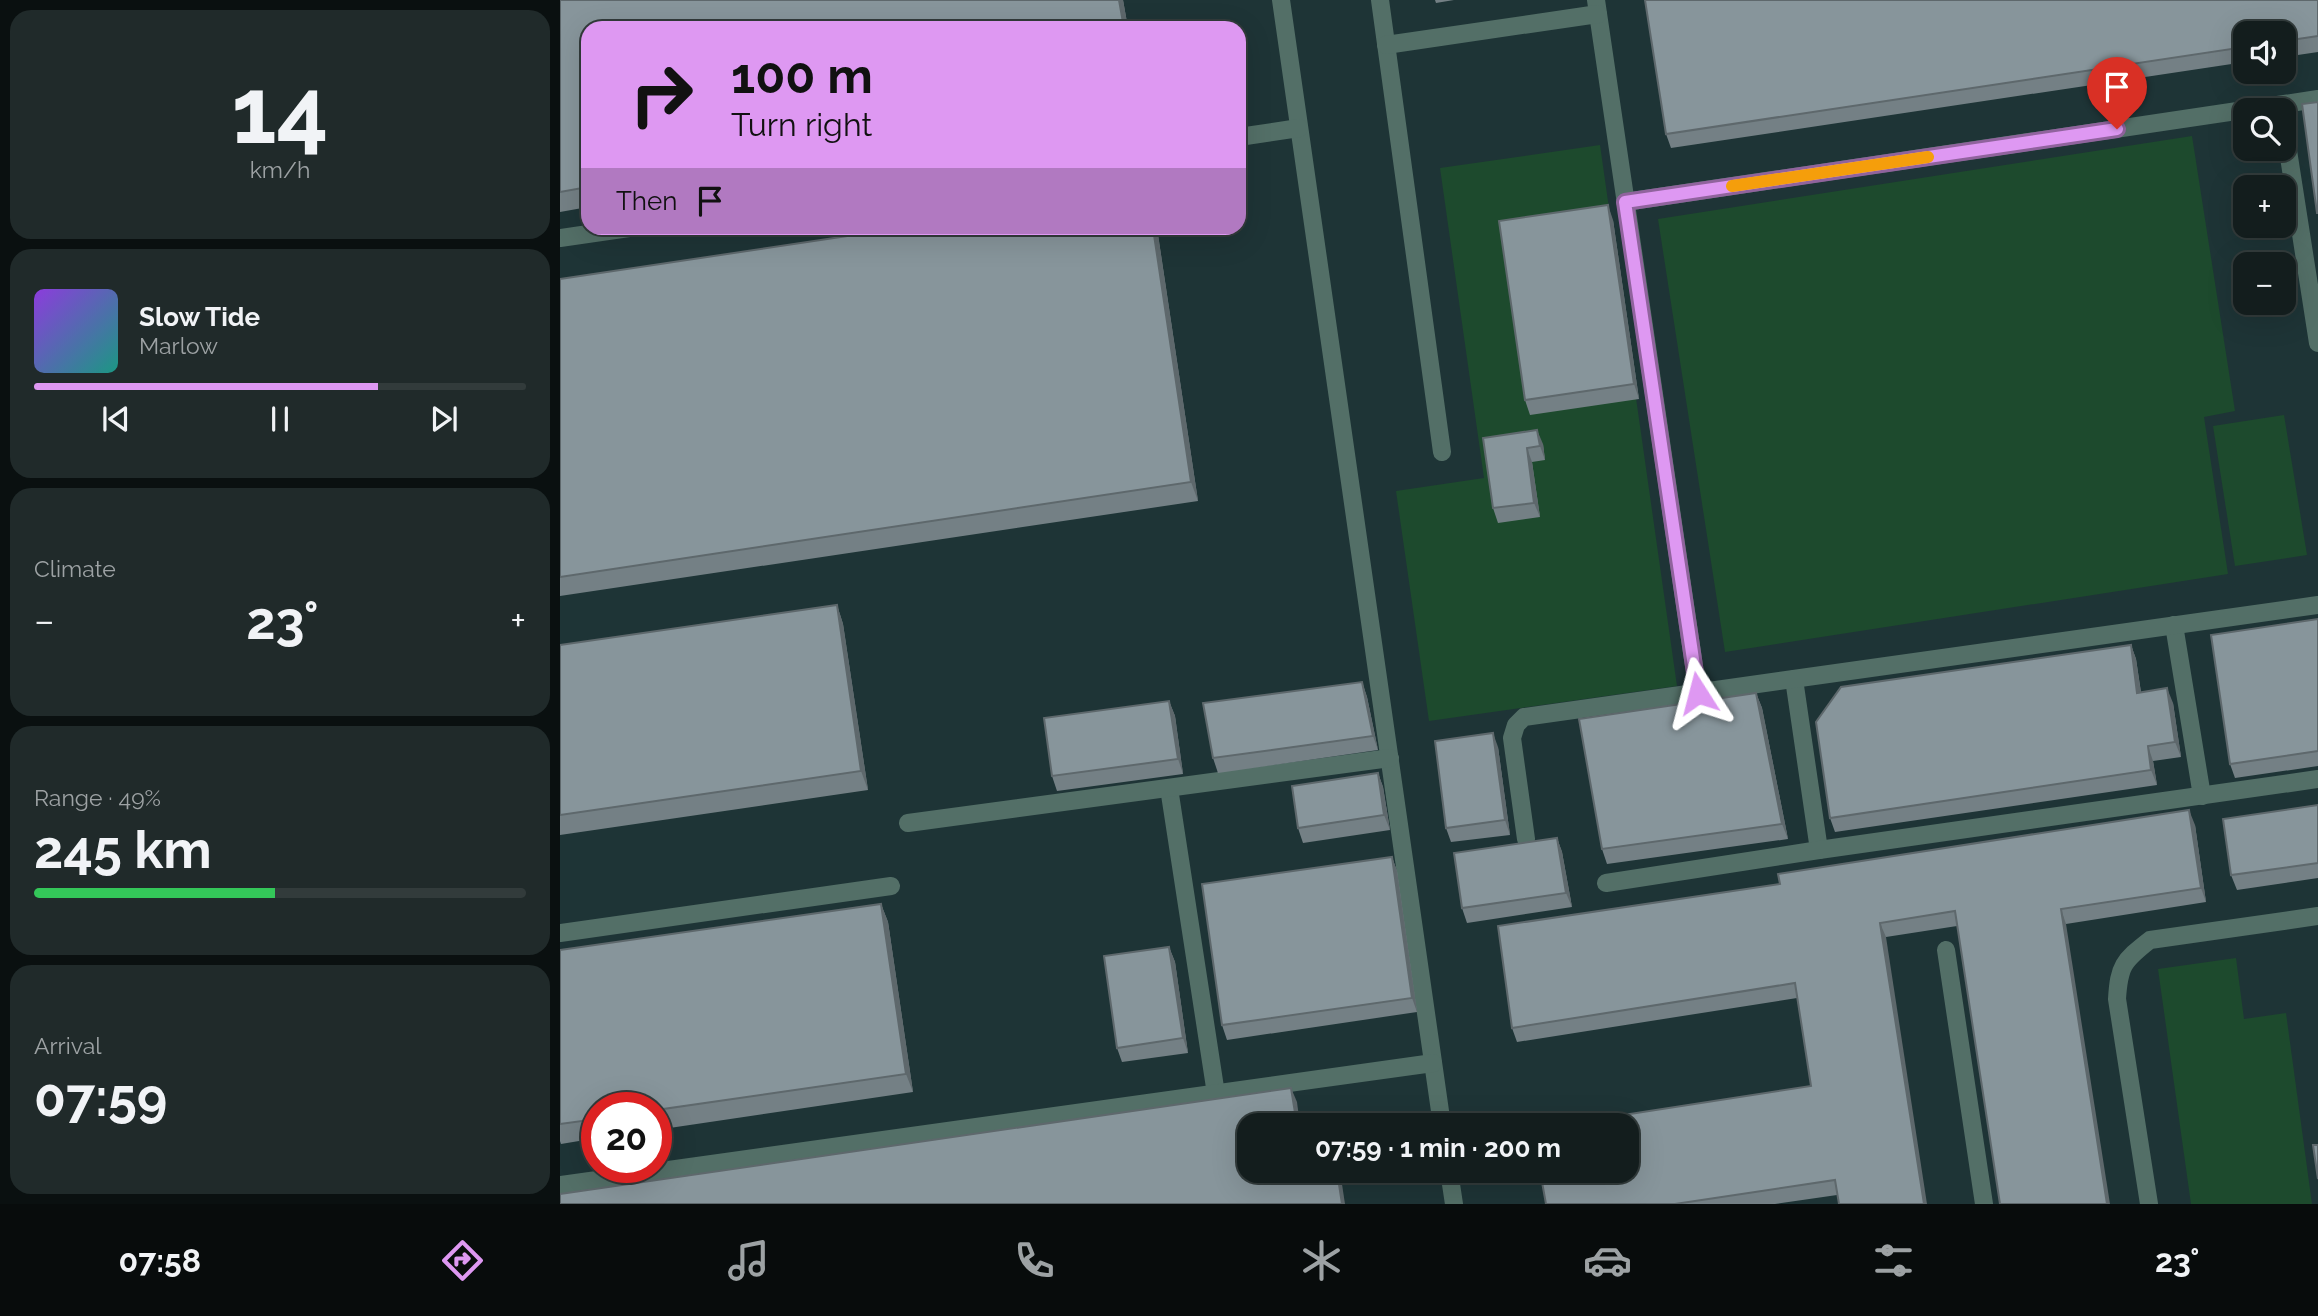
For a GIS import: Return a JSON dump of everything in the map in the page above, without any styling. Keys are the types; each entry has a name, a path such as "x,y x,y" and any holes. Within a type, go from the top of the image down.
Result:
{"street":[{"path":"1281,0 1440,1113"},
{"path":"1380,0 1442,453"},
{"path":"1386,45 1597,7 1698,693"},
{"path":"2296,104 2318,99"},
{"path":"1625,202 2233,114"},
{"path":"1246,136 1299,128"},
{"path":"2290,161 2318,342"},
{"path":"560,238 581,235"},
{"path":"1526,839 1512,738 1516,725 1524,717 2318,605"},
{"path":"2174,625 2202,796"},
{"path":"1794,679 1819,850"},
{"path":"908,823 1390,758"},
{"path":"1606,883 2318,779"},
{"path":"1169,788 1216,1094"},
{"path":"560,933 891,886"},
{"path":"2149,1204 2117,999 2119,973 2134,953 2150,940 2318,916"},
{"path":"1946,950 1984,1204"},
{"path":"560,1185 1433,1063"},
{"path":"1451,1183 1454,1204"}],"shaded area":[{"path":"560,0 2318,0 2318,1204 560,1204"}],"green space":[{"path":"2192,136 2235,411 2204,417 2228,574 1725,652 1658,219"},
{"path":"1600,145 1677,686 1429,721 1396,491 1484,478 1440,168"},
{"path":"2284,415 2307,555 2235,566 2213,426"},
{"path":"2236,958 2244,1019 2286,1013 2312,1204 2191,1204 2158,969"}],"building":[{"path":"560,0 1119,0 1123,21 581,21 581,188 560,192"},
{"path":"1645,0 2318,0 2318,36 2296,39 2296,21 2233,21 2233,49 1666,134"},
{"path":"2318,102 2318,213 2317,213 2302,104"},
{"path":"1608,205 1634,384 1525,400 1499,221"},
{"path":"854,235 1154,235 1191,482 560,577 560,279"},
{"path":"1537,430 1540,446 1527,448 1534,503 1493,508 1483,438"},
{"path":"837,605 861,771 560,815 560,645"},
{"path":"2318,619 2318,751 2230,764 2211,635"},
{"path":"2131,645 2137,693 2167,688 2175,742 2148,746 2151,770 1830,818 1816,722 1841,687"},
{"path":"1362,682 1373,736 1213,758 1203,703"},
{"path":"1756,693 1782,824 1602,849 1579,719"},
{"path":"1169,701 1178,759 1052,776 1044,718"},
{"path":"1493,733 1505,820 1446,828 1435,741"},
{"path":"1378,773 1384,815 1298,828 1292,786"},
{"path":"2318,805 2318,863 2231,875 2223,819"},
{"path":"2189,810 2201,888 2061,909 2107,1204 2000,1204 1955,911 1880,923 1924,1204 1839,1204 1835,1180 1675,1204 1546,1204 1542,1183 1639,1183 1639,1113 1637,1113 1811,1086 1795,983 1512,1028 1498,926 1780,884 1778,874"},
{"path":"1557,838 1566,893 1462,908 1454,853"},
{"path":"1392,857 1412,998 1222,1025 1202,884"},
{"path":"881,904 906,1074 672,1108 672,1092 581,1092 581,1121 560,1124 560,950"},
{"path":"1169,947 1183,1038 1117,1048 1104,956"},
{"path":"1291,1088 1295,1113 1237,1113 1237,1183 1339,1183 1342,1204 560,1204 560,1194 636,1183 672,1183 672,1178"},
{"path":"2313,1145 2318,1145 2318,1179"}],"slow traffic":[{"path":"1732,186 1928,157"}],"route":[{"path":"1698,693 1625,202 2117,129"}]}
